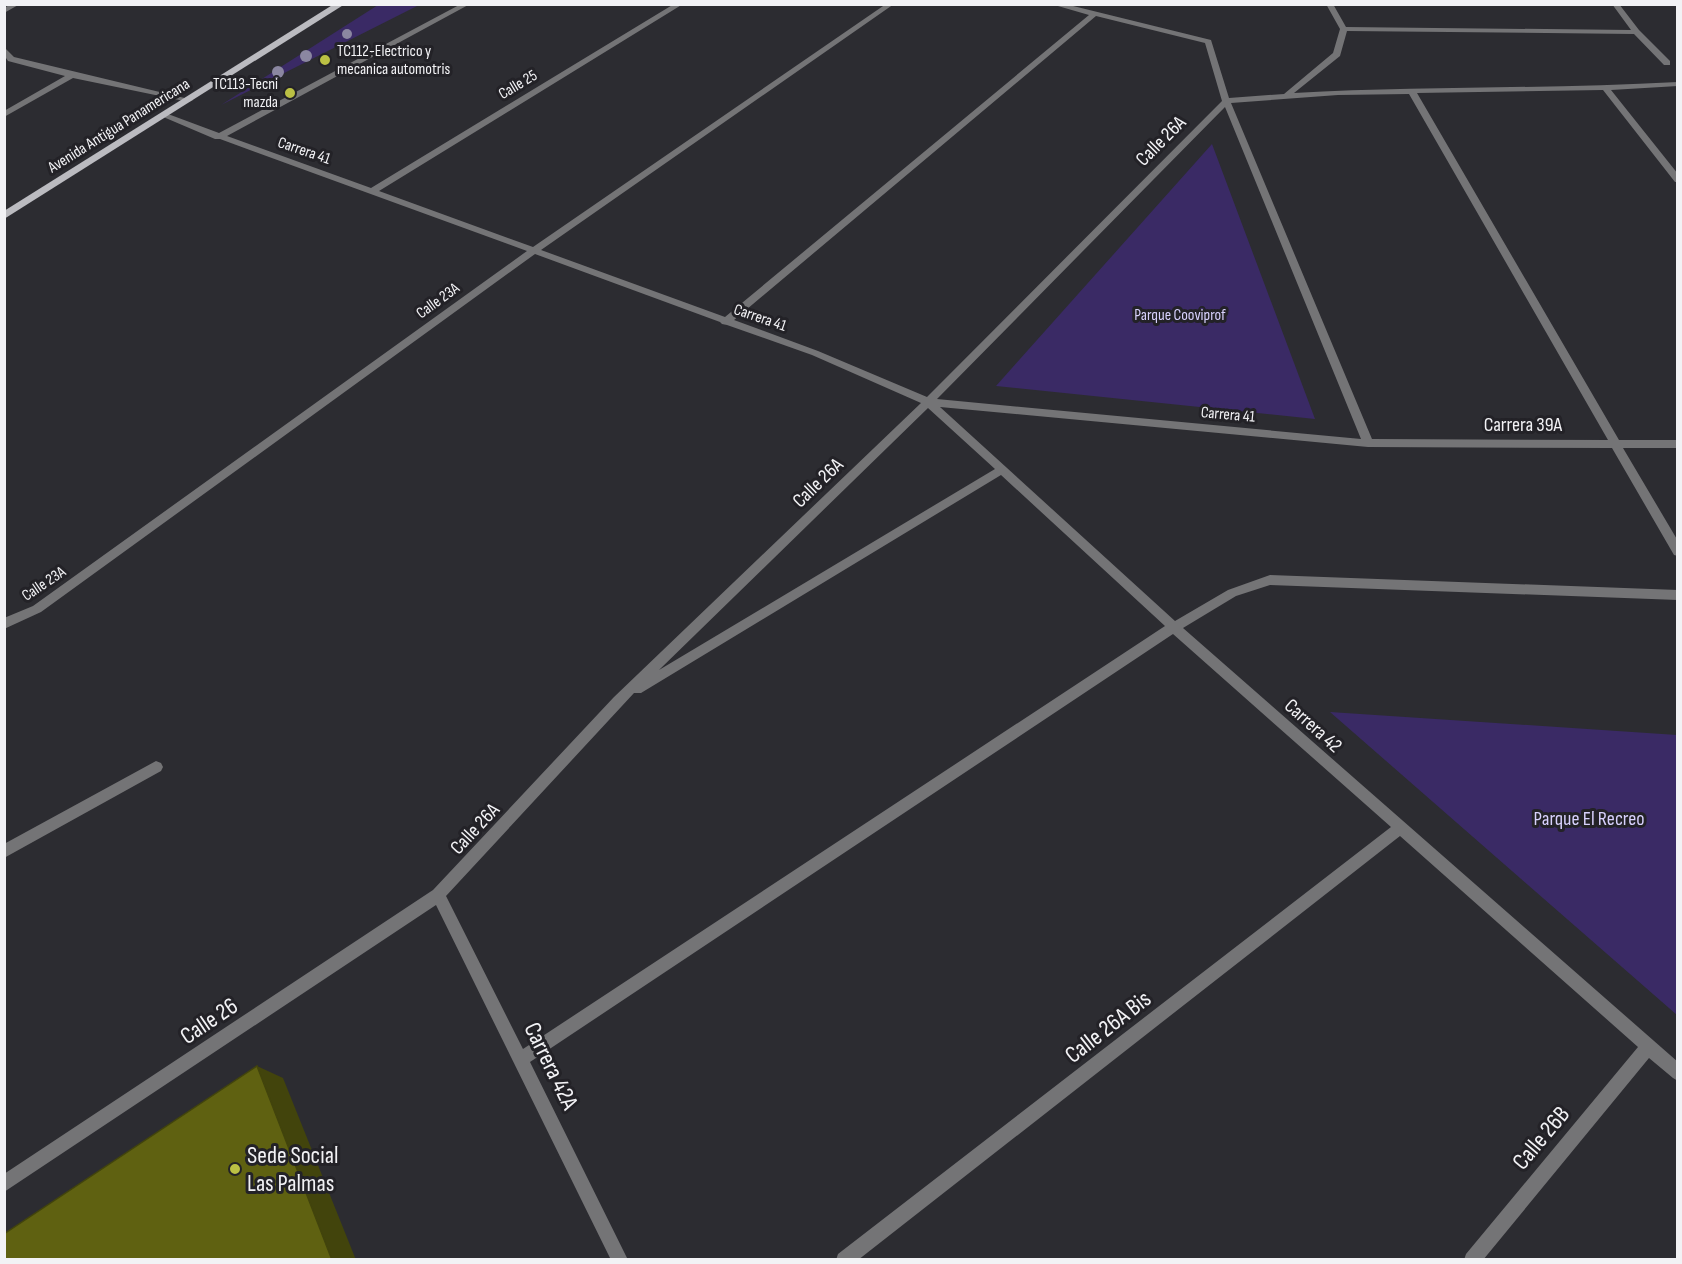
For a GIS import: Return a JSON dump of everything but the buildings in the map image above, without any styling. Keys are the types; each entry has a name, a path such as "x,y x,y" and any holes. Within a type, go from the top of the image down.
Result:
{"main road":[{"name":"Avenida Antigua Panamericana","path":"4,216 341,4"}],"street":[{"path":"4,10 17,4"},
{"path":"218,137 467,4"},
{"name":"Calle 25","path":"373,191 680,4"},
{"name":"Calle 23A","path":"4,624 37,609 535,250 891,4"},
{"path":"1054,4 1208,42 1226,101 1368,443"},
{"path":"1287,95 1337,54 1344,29 1329,4"},
{"path":"1615,4 1636,32 1667,63"},
{"path":"725,322 1094,14"},
{"path":"1344,29 1636,32"},
{"path":"4,49 11,58 72,75 189,100"},
{"path":"4,115 72,75"},
{"path":"1226,101 1287,95 1606,89 1677,84"},
{"path":"1606,89 1677,180"},
{"path":"1413,93 1677,552"},
{"name":"Calle 26A","path":"438,895 618,701 928,402 1226,101"},
{"name":"Carrera 41","path":"165,116 815,353 928,402 1368,443"},
{"name":"Carrera 42","path":"928,402 1399,829 1677,1073"},
{"name":"Carrera 39A","path":"1368,443 1677,444"},
{"path":"618,701 1002,470"},
{"path":"521,1059 1174,627 1232,592 1270,580 1677,595"},
{"path":"4,852 156,767"},
{"name":"Calle 26A Bis","path":"844,1260 1399,829"},
{"name":"Carrera 42A","path":"438,895 620,1260"},
{"name":"Calle 26","path":"4,1184 438,895"},
{"name":"Calle 26B","path":"1472,1260 1648,1047"}],"green space":[{"path":"378,5 419,5 221,105"},
{"name":"Parque Cooviprof","path":"1212,144 1315,419 996,386"},
{"name":"Parque El Recreo","path":"1330,712 1677,735 1677,1015"}],"place":[{"name":"TC112-Electrico y mecanica automotris","path":"325,60"},
{"name":"TC113-Tecni mazda","path":"290,93"},
{"name":"Sede Social Las Palmas","path":"235,1169"}]}
